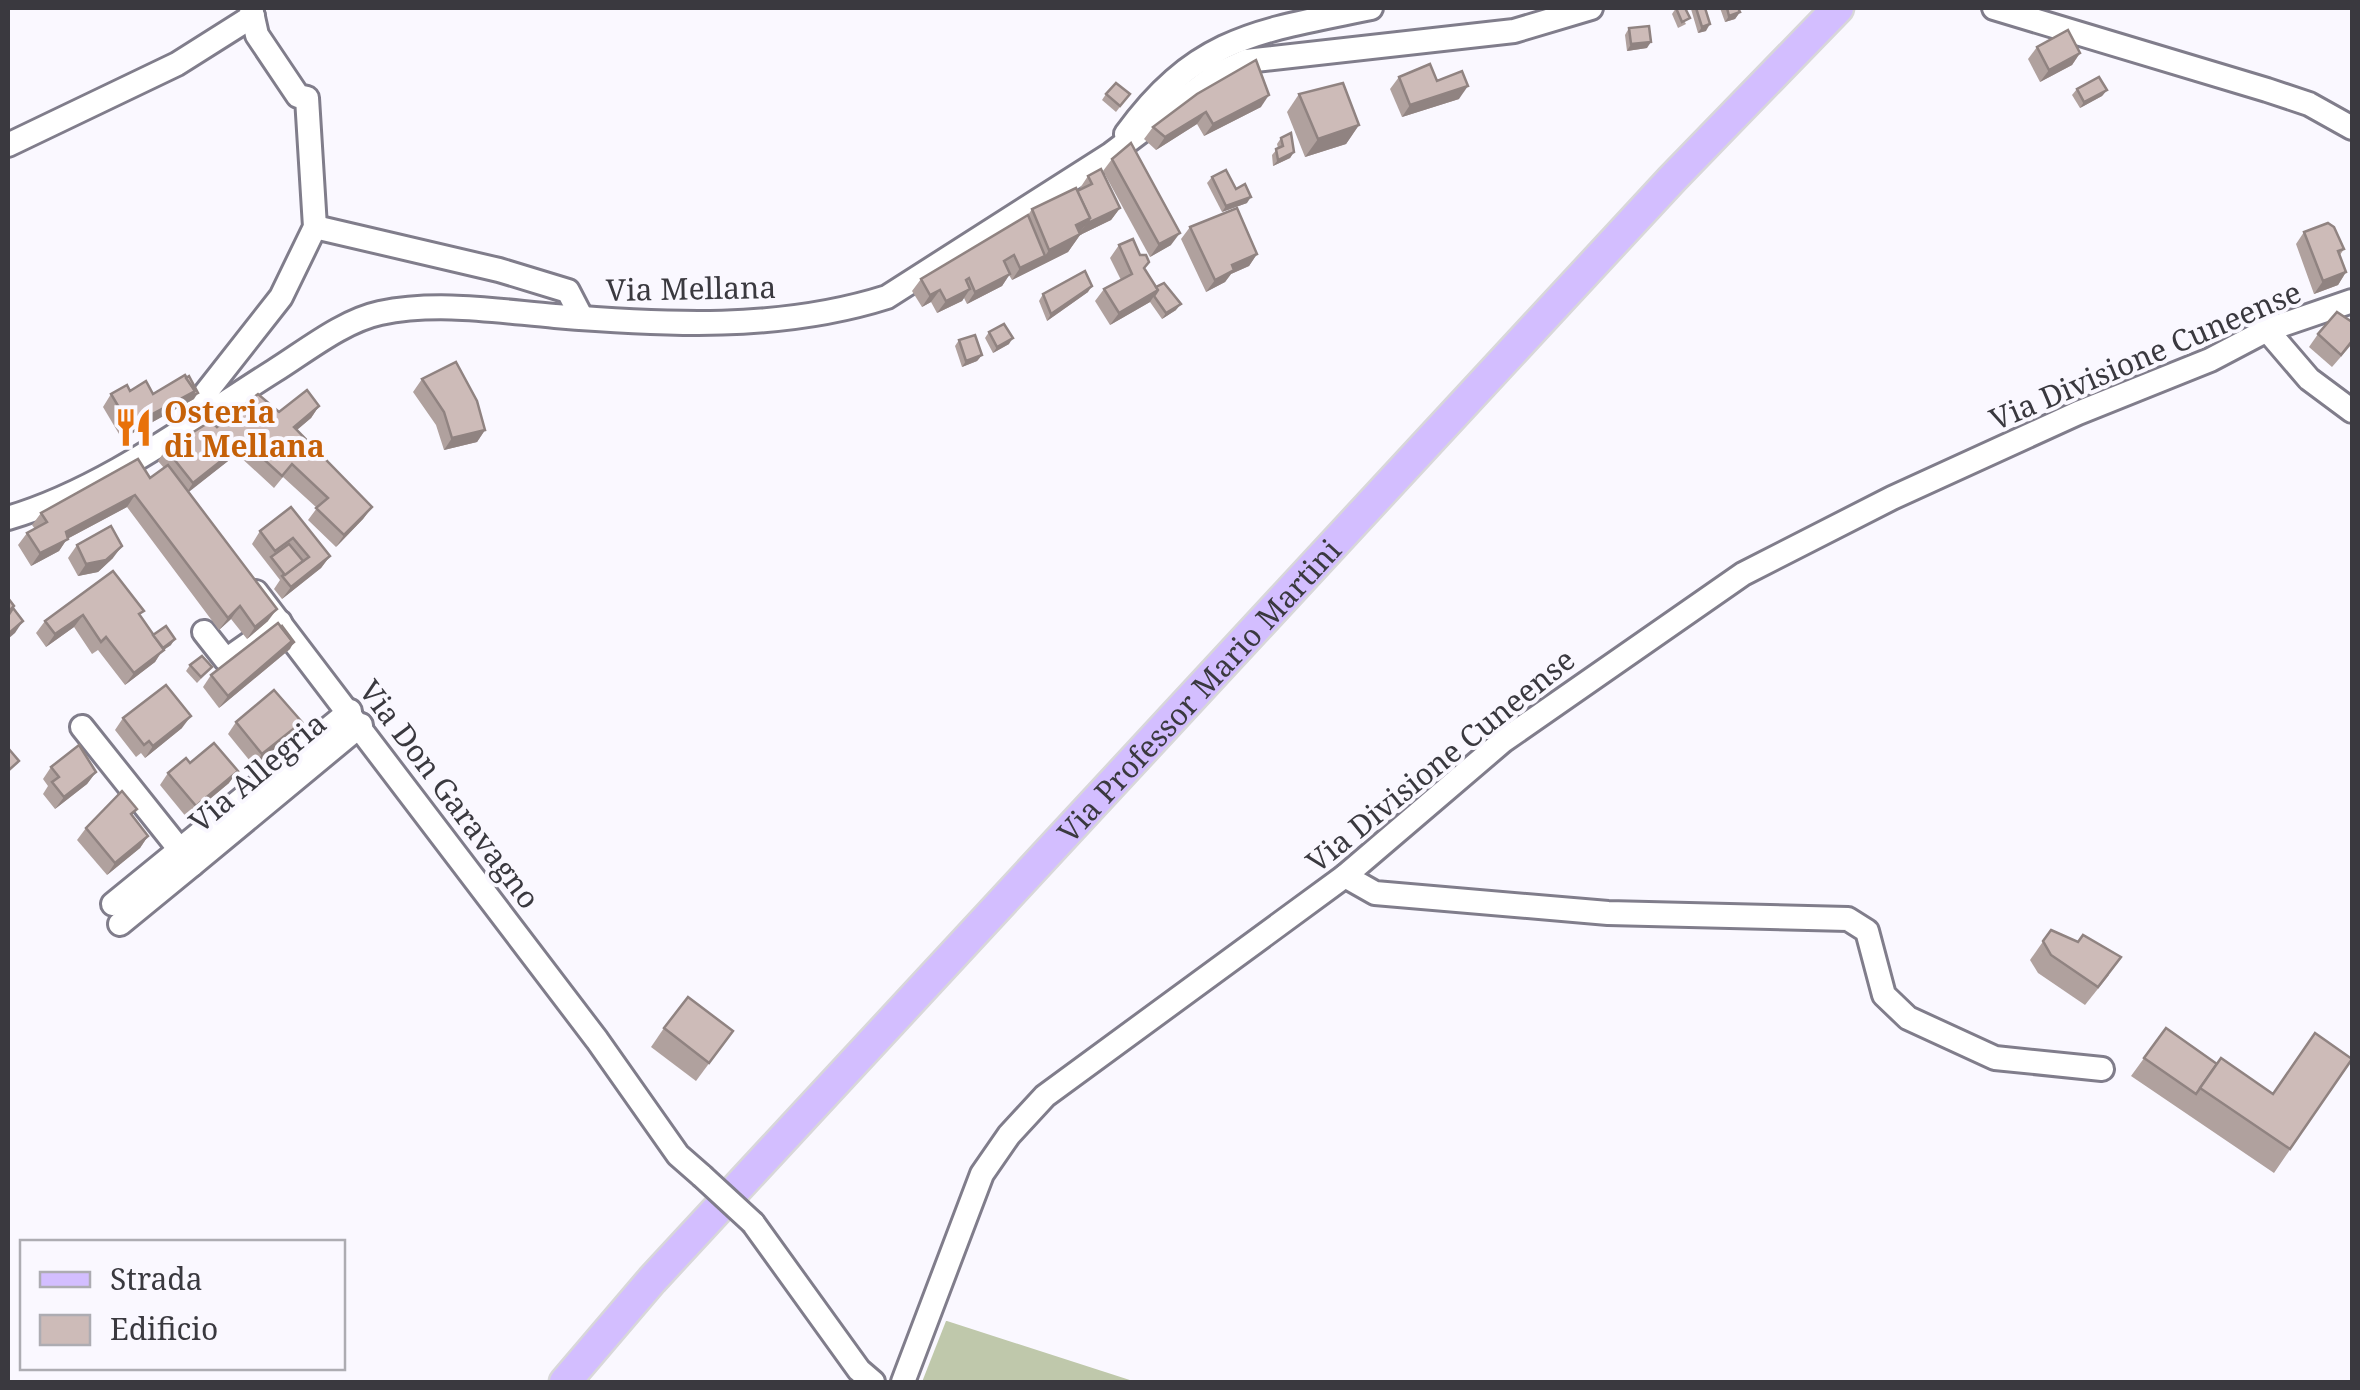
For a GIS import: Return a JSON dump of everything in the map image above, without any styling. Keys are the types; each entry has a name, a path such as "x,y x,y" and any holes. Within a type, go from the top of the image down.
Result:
{"main road":[{"name":"Via Professor Mario Martini","path":"565,1382 652,1280 1672,180 1838,8"}],"street":[{"path":"1111,154 1145,108 1194,60 1249,33 1370,8"},
{"name":"Via Mellana","path":"8,518 151,460 332,335 376,314 431,306 582,318 736,324 845,310 887,297 1111,154 1216,74 1246,62 1514,30 1590,8"},
{"path":"1994,8 2309,104 2352,128"},
{"path":"8,144 177,64 252,12 257,35 298,96 307,98 315,227 281,297 240,352 198,404 148,439 151,460"},
{"path":"315,227 499,270 568,291 582,318"},
{"name":"Via Divisione Cuneense","path":"903,1382 982,1174 1009,1134 1045,1096 1345,876 1503,741 1743,574 1892,498 2078,413 2210,360 2267,330 2352,301"},
{"path":"2267,330 2309,379 2352,411"},
{"name":"Via Don Garavagno","path":"243,576 355,718 678,1155 753,1222 858,1370 873,1382"},
{"path":"204,632 226,660 280,622"},
{"name":"Via Allegria","path":"117,914 355,718"},
{"name":"Via Allegria","path":"82,727 185,858"},
{"path":"1345,876 1375,892 1608,913 1848,920 1867,931 1884,995 1908,1018 1995,1058 2102,1069"}],"green space":[{"path":"947,1321 1136,1382 922,1382"}],"building":[{"path":"1676,8 1685,8 1690,18 1682,22"},
{"path":"1696,8 1705,8 1710,24 1702,27"},
{"path":"1727,8 1738,8 1740,12 1729,16"},
{"path":"1649,26 1651,42 1631,44 1629,28"},
{"path":"2068,30 2080,53 2049,70 2037,47"},
{"path":"1256,60 1269,95 1213,124 1206,112 1165,137 1153,127 1197,94"},
{"path":"1430,64 1437,81 1462,71 1468,86 1410,105 1399,77"},
{"path":"2099,77 2107,90 2084,102 2077,89"},
{"path":"1116,83 1130,94 1120,106 1106,94"},
{"path":"1343,83 1359,125 1318,139 1299,94"},
{"path":"1291,133 1294,152 1278,160 1276,149 1283,146 1281,138"},
{"path":"1131,143 1180,233 1159,244 1112,159"},
{"path":"1101,169 1120,208 1086,224 1090,218 1077,191 1092,184 1088,176"},
{"path":"1226,170 1236,189 1245,184 1251,197 1226,206 1212,177"},
{"path":"1076,188 1090,218 1076,225 1080,234 1049,250 1032,209"},
{"path":"1237,208 1257,254 1232,265 1234,270 1215,280 1190,227"},
{"path":"1028,215 1045,256 1020,268 1014,255 1004,261 1010,274 975,292 969,278 966,280 970,289 946,301 940,290 930,295 921,279"},
{"path":"2328,223 2334,227 2344,249 2338,251 2346,272 2323,281 2304,232"},
{"path":"1133,239 1140,255 1146,255 1149,262 1144,268 1158,290 1119,313 1104,289 1132,274 1119,245"},
{"path":"1085,271 1092,286 1051,314 1043,294"},
{"path":"1164,283 1181,304 1166,313 1154,296 1156,287"},
{"path":"2337,312 2352,322 2352,341 2341,355 2318,334"},
{"path":"1004,324 1013,338 997,347 989,332"},
{"path":"975,335 982,355 966,361 959,340"},
{"path":"456,362 477,401 485,430 452,438 444,412 422,379"},
{"path":"185,375 195,391 130,426 111,394 127,385 130,391 146,381 153,394"},
{"path":"307,390 319,406 294,427 372,507 344,535 316,508 328,498 292,464 282,476 245,442 193,483 166,449 211,421 217,427 258,394 279,412"},
{"path":"138,459 150,478 168,465 277,609 255,627 240,606 228,618 135,495 66,532 68,539 40,553 27,533 47,522 41,513"},
{"path":"291,507 330,556 291,587 282,576 309,557 293,538 275,551 260,531"},
{"path":"111,526 122,546 106,560 86,564 77,545"},
{"path":"289,544 303,561 285,575 271,557"},
{"path":"113,571 144,611 139,614 164,650 134,673 106,637 101,642 83,615 55,634 45,621"},
{"path":"13,608 23,621 8,634 8,616"},
{"path":"278,623 292,641 228,696 211,675"},
{"path":"166,626 175,639 163,648 153,635"},
{"path":"202,656 212,667 201,677 190,665"},
{"path":"166,685 191,716 153,746 149,741 144,745 123,718"},
{"path":"274,690 302,722 262,754 236,722"},
{"path":"214,743 238,771 196,806 168,773 186,758 190,763"},
{"path":"79,745 96,772 64,797 52,782 59,777 51,767"},
{"path":"8,748 19,761 10,769 8,766"},
{"path":"122,791 137,809 131,814 148,836 115,863 86,828"},
{"path":"2051,930 2078,942 2083,935 2121,957 2098,987 2051,955 2043,941"},
{"path":"688,997 733,1031 709,1063 664,1028"},
{"path":"2166,1028 2217,1064 2196,1094 2144,1058"},
{"path":"2315,1033 2352,1059 2290,1149 2200,1088 2221,1058 2273,1094"}],"place":[{"name":"Osteria di Mellana","path":"134,428"}]}
